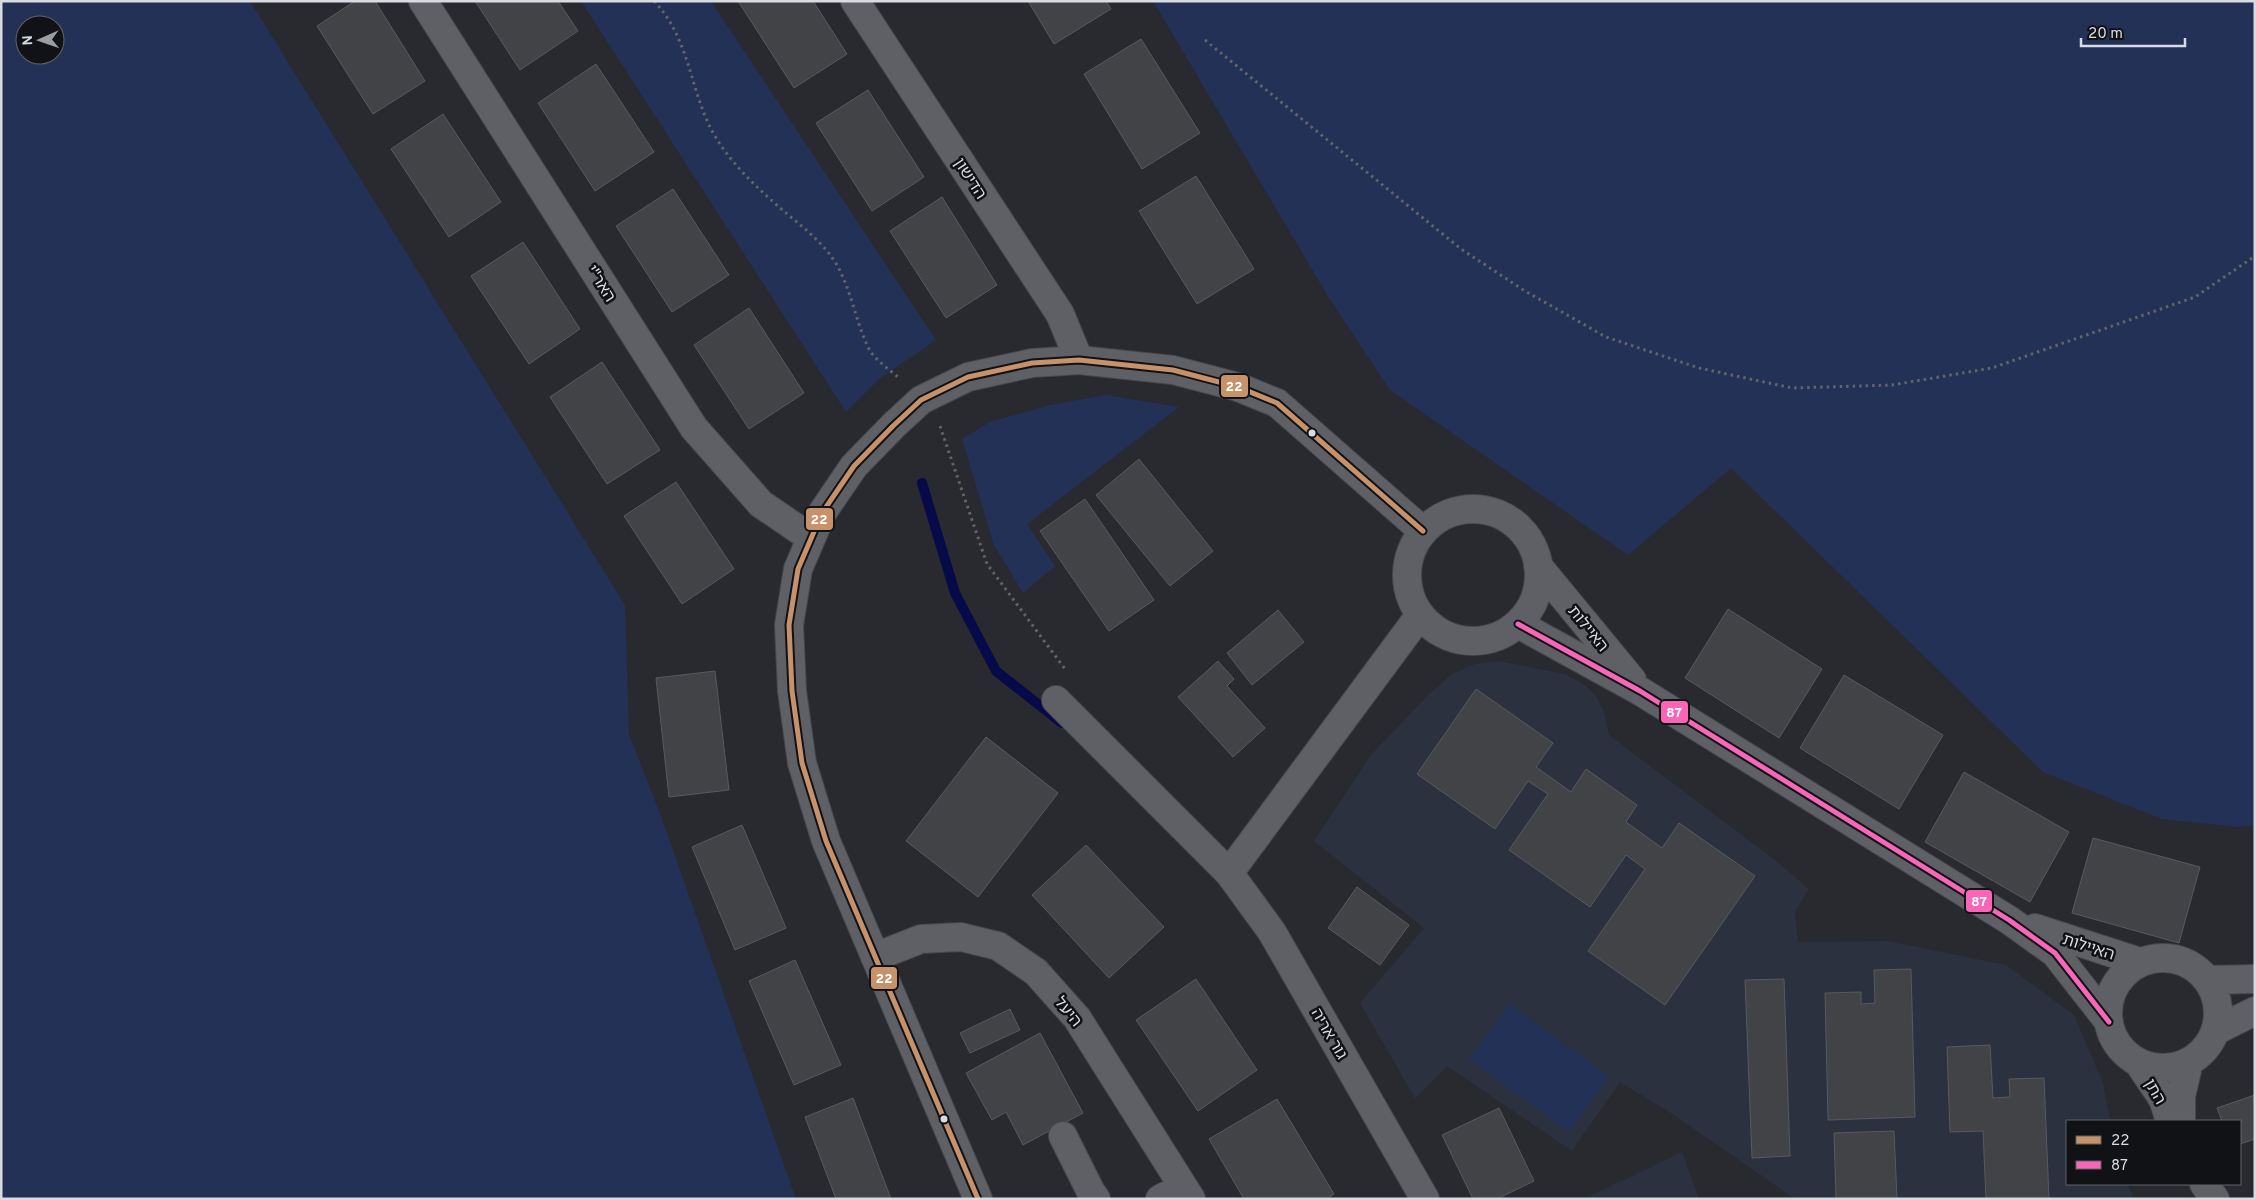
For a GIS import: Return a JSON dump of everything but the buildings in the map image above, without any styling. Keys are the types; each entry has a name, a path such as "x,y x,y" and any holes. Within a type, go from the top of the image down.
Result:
{"street":[{"name":"האר\"י","path":"423,1 694,428 761,504 811,538"},
{"name":"הדישון","path":"856,1 1060,314 1079,360"},
{"path":"978,1199 826,841 802,763 792,691 789,625 798,569 822,513 854,466 893,426 925,398 968,377 1032,364 1079,360 1173,370 1238,387 1277,403 1423,531"},
{"path":"1462,509 1482,509 1503,515 1520,528 1532,546 1538,566 1538,587 1530,607 1518,624 1500,635 1480,641 1457,639 1436,630 1420,615 1410,595 1407,572 1412,550 1423,531 1440,517 1462,509"},
{"name":"האיילות","path":"1538,566 1640,691"},
{"path":"1229,873 1420,615"},
{"name":"האיילות","path":"1518,624 1640,691 2010,920 2055,953 2109,1022"},
{"name":"גור אריה","path":"1056,700 1229,873 1272,932 1425,1199"},
{"name":"האיילות","path":"2010,920 2140,962"},
{"name":"היעל","path":"875,957 921,939 960,937 998,946 1036,972 1077,1018 1178,1195"},
{"path":"2217,1030 2216,998 2208,980 2194,967 2177,959 2158,958 2140,962 2124,974 2114,988 2109,1004 2109,1022 2114,1038 2125,1052 2138,1062 2155,1067 2172,1067 2189,1062 2202,1052 2217,1030 2255,1011"},
{"path":"2208,980 2255,979"},
{"name":"התן","path":"2138,1062 2163,1099 2170,1120"},
{"name":"התן","path":"2181,1120 2181,1096 2189,1062"},
{"path":"1064,1136 1096,1199"},
{"path":"2205,1185 2215,1199"}],"path":[{"path":"654,1 663,10 680,36 698,97 709,125 729,157 816,238 838,266 870,350 925,398 987,564 1066,670 1056,700"},
{"path":"1205,40 1461,249 1525,292 1606,336 1699,368 1792,388 1892,385 1992,368 2195,297 2255,256"}],"shaded area":[{"path":"1,1 250,1 625,605 629,734 662,819 796,1199 1,1199"},
{"path":"581,1 711,1 936,340 879,379 846,412"},
{"path":"1153,1 2255,1 2255,825 2239,827 2162,819 2043,772 1731,468 1628,555 1390,390 1329,298"},
{"path":"1106,395 1179,407 1027,524 1055,566 1023,593 994,545 962,439 990,422 1050,405"},
{"path":"1499,661 1565,674 1585,685 1596,696 1604,712 1609,735 1780,864 1809,889 1795,911 1798,942 1888,941 2006,965 2074,1015 2103,1083 2110,1120 2066,1120 2066,1185 2128,1185 2134,1199 1795,1199 1674,1115 1620,1082 1572,1151 1447,1066 1415,1098 1360,1003 1424,928 1314,841 1371,755 1428,695 1451,675 1475,664"},
{"path":"1509,1004 1609,1076 1569,1132 1469,1059"},
{"path":"1682,1152 1699,1199 1584,1199"}],"waterway":[{"path":"922,483 955,593 996,671 1062,723"}],"transit line":[{"name":"22","path":"978,1199 826,841 802,763 792,691 789,625 798,569 822,513 854,466 921,400 968,377 1032,363 1079,360 1173,370 1238,387 1277,403 1423,531"},
{"name":"87","path":"1518,624 1640,691 2009,920 2055,953 2109,1022"}]}
